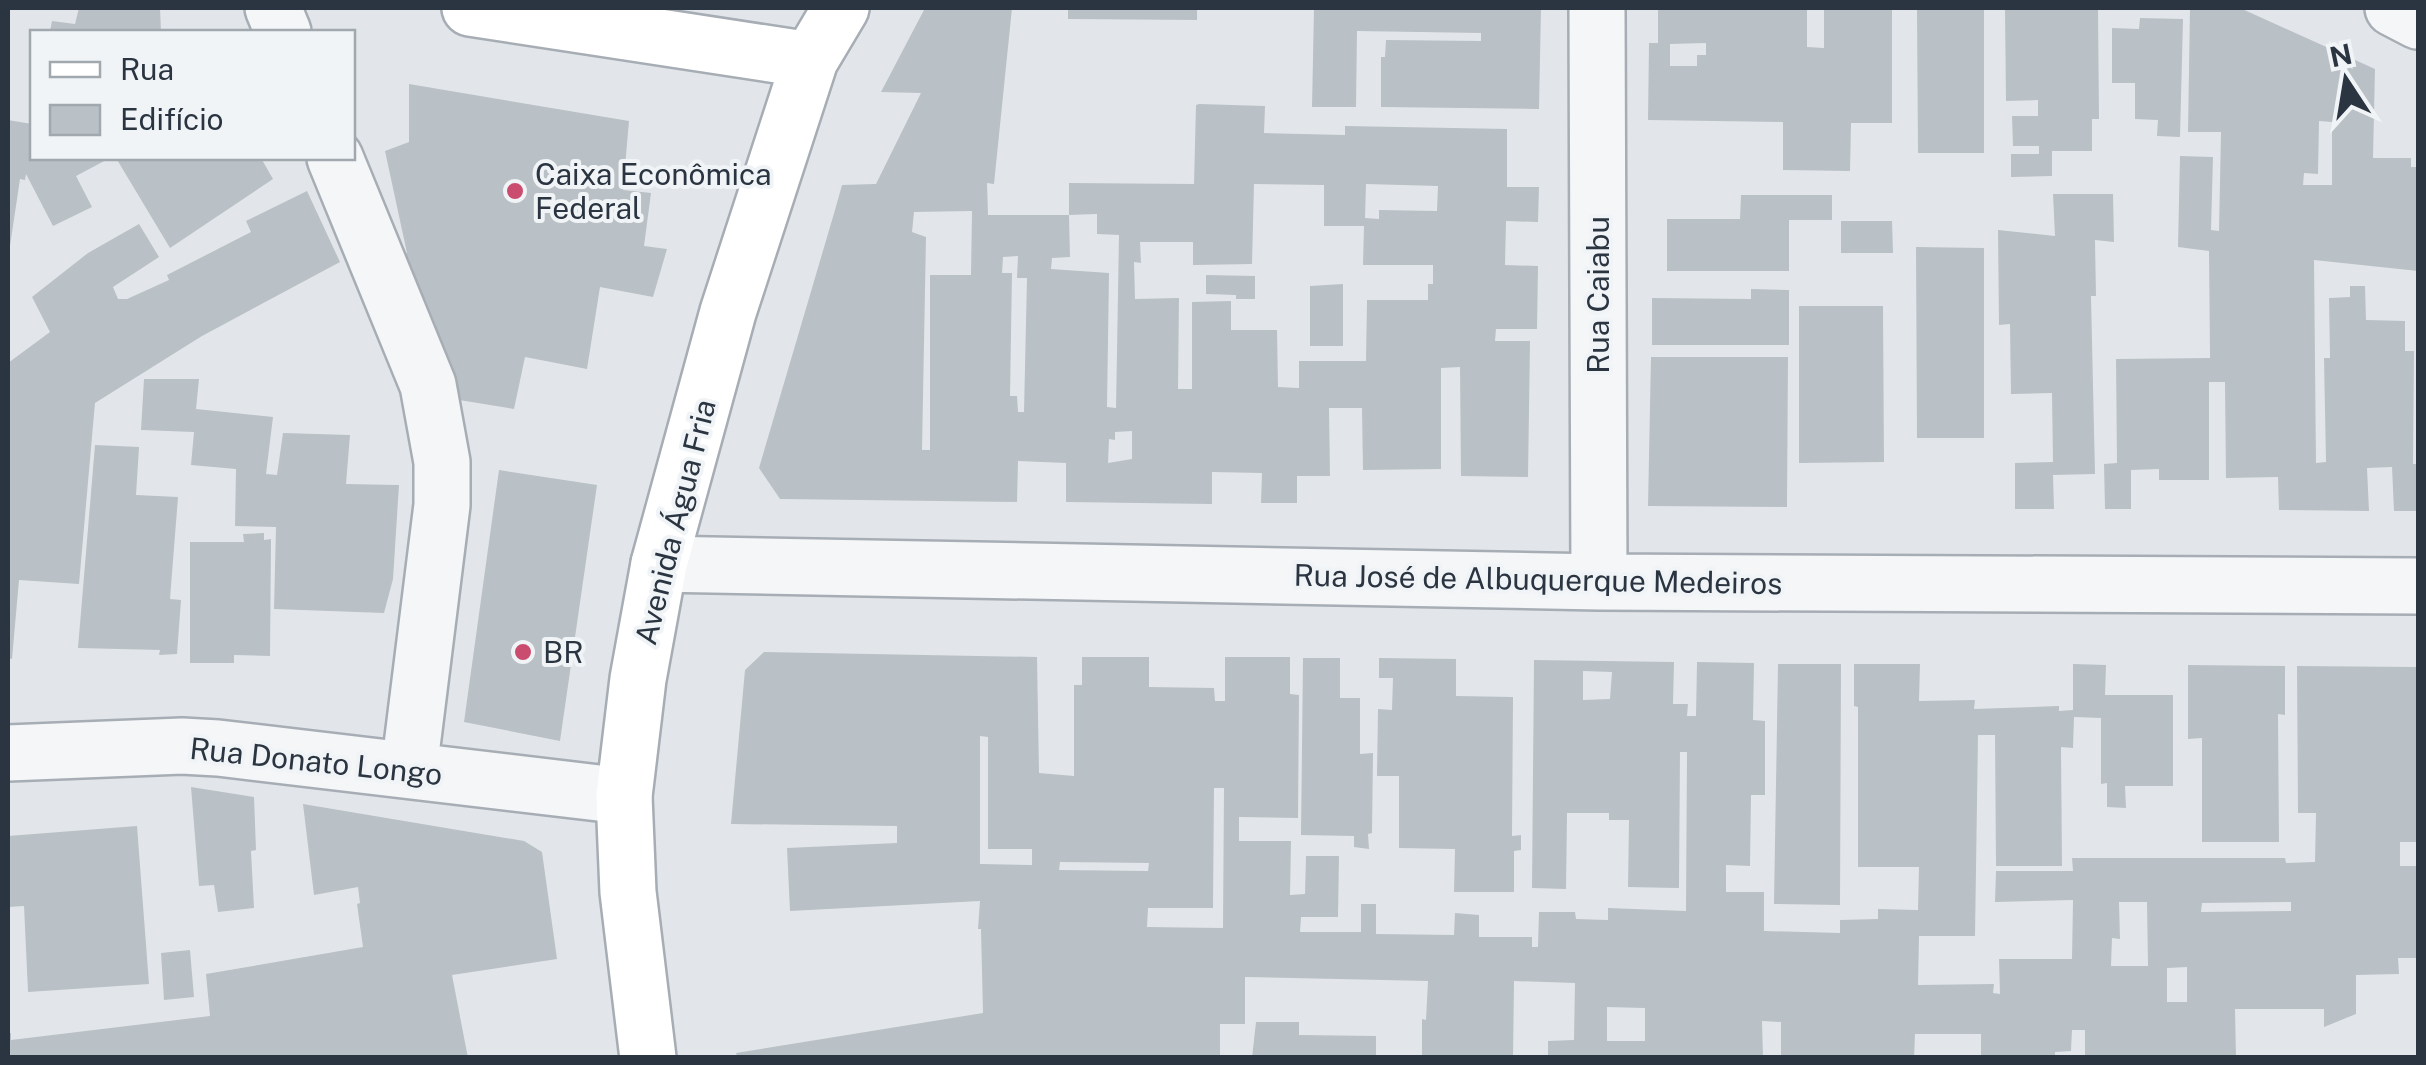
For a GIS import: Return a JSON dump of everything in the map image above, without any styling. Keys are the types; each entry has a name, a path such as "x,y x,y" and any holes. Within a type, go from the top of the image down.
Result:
{"main road":[{"path":"470,8 810,60"},
{"name":"Avenida Água Fria","path":"648,1058 628,892 624,796 638,679 659,564 728,312 810,60 841,8"}],"street":[{"name":"Rua Caiabu","path":"1597,8 1600,582"},
{"path":"2393,8 2418,21"},
{"path":"336,160 428,385 442,462 434,580 409,770"},
{"name":"Rua José de Albuquerque Medeiros","path":"659,564 1600,582 2418,586"},
{"name":"Rua Donato Longo","path":"8,752 199,746 565,786 624,796"}],"building":[{"path":"79,8 160,8 161,30 50,30 52,21 75,24"},
{"path":"925,8 1012,8 994,184 987,183 988,215 1069,215 1069,183 1194,184 1199,104 1265,106 1264,133 1345,135 1345,126 1507,129 1507,187 1539,187 1538,222 1506,221 1505,265 1538,266 1537,329 1496,329 1495,341 1530,341 1528,477 1461,476 1460,367 1441,368 1441,469 1363,470 1362,408 1329,408 1330,476 1297,476 1297,503 1261,503 1262,473 1212,472 1212,504 1066,502 1066,463 1018,461 1017,502 780,499 759,468 842,185 876,184 921,93 881,92","holes":["1254,184 1324,185 1324,226 1364,226 1363,265 1433,265 1433,284 1428,284 1428,300 1367,300 1366,361 1299,361 1299,388 1278,387 1277,330 1231,330 1231,301 1192,302 1192,389 1178,389 1179,298 1135,299 1134,262 1141,263 1140,242 1193,242 1193,265 1252,264","1366,184 1438,186 1437,211 1379,210 1379,219 1365,218","972,211 971,275 930,275 930,450 922,450 926,237 912,232 914,212","1097,214 1097,234 1119,235 1116,408 1107,407 1109,273 1051,269 1052,258 1070,257 1069,215","1018,256 1017,278 1027,278 1024,412 1018,412 1017,396 1010,396 1012,273 1002,273 1003,257","1132,431 1132,459 1108,463 1109,439 1115,440 1115,432"]},
{"path":"1068,8 1197,8 1197,20 1068,19"},
{"path":"1314,8 1541,8 1539,109 1381,107 1381,57 1385,57 1386,40 1481,41 1481,33 1357,31 1356,107 1312,107"},
{"path":"1658,8 1807,8 1807,47 1824,48 1824,8 1892,8 1892,123 1851,123 1850,171 1783,170 1783,122 1648,120 1649,43 1658,43","holes":["1706,43 1706,55 1697,55 1697,66 1670,66 1670,44"]},
{"path":"1917,8 1984,8 1984,153 1918,153"},
{"path":"2005,8 2098,8 2099,119 2092,119 2092,151 2052,151 2052,176 2011,177 2011,154 2039,154 2039,146 2013,146 2012,116 2038,116 2038,100 2006,101"},
{"path":"2190,8 2240,8 2375,69 2373,158 2411,158 2411,167 2418,167 2418,271 2314,260 2316,463 2326,462 2324,358 2330,358 2329,298 2350,297 2350,286 2365,286 2366,320 2405,321 2405,351 2414,351 2413,464 2418,464 2418,511 2394,511 2392,467 2367,468 2369,511 2279,510 2278,477 2226,478 2225,382 2209,382 2209,480 2159,480 2159,469 2131,470 2131,509 2105,509 2104,464 2117,463 2116,359 2210,358 2209,251 2178,247 2180,156 2213,157 2211,230 2219,231 2221,132 2188,132","holes":["2319,121 2332,122 2332,185 2303,185 2304,173 2318,174"]},
{"path":"2140,18 2183,19 2180,137 2157,136 2158,120 2135,119 2135,83 2112,83 2112,28 2139,29"},
{"name":"Caixa Econômica Federal","path":"409,84 629,121 623,190 651,193 644,246 667,249 653,297 600,287 587,369 525,357 514,409 453,399 400,252 407,253 385,151 409,142"},
{"path":"8,120 30,124 30,160 106,160 76,176 92,207 53,226 26,174 25,180 20,179 10,246"},
{"path":"117,160 262,160 273,179 170,248"},
{"path":"307,191 340,262 202,336 95,403 79,584 19,580 12,659 8,658 8,363 50,332 32,297 88,253 139,224 159,257 113,287 118,299 127,299 169,280 167,275 251,232 246,221"},
{"path":"2053,194 2113,194 2114,242 2095,240 2096,296 2091,296 2095,474 2053,475 2054,509 2015,509 2015,463 2053,462 2052,393 2011,394 2010,324 1999,325 1998,230 2055,236"},
{"path":"1741,195 1832,195 1832,220 1789,220 1789,271 1667,271 1667,219 1740,219"},
{"path":"1841,221 1892,221 1893,253 1841,253"},
{"path":"1916,247 1984,248 1984,438 1917,438"},
{"path":"1206,275 1255,276 1255,299 1206,294"},
{"path":"1343,284 1343,346 1310,346 1310,286"},
{"path":"1751,289 1789,290 1789,345 1652,345 1652,298 1751,299"},
{"path":"1799,306 1883,306 1884,462 1799,463"},
{"path":"1651,357 1788,357 1787,507 1648,506"},
{"path":"144,379 199,379 196,409 273,417 266,474 277,475 283,433 350,435 346,484 399,485 393,579 384,613 274,609 276,527 235,526 236,469 191,465 194,432 141,430"},
{"path":"95,445 139,447 136,495 178,497 170,599 181,600 177,654 78,648"},
{"name":"BR","path":"499,470 597,485 560,741 464,722"},
{"path":"264,533 264,540 271,539 270,656 234,655 234,663 190,663 190,542 244,542 243,534"},
{"path":"764,652 1037,657 1039,773 1074,776 1074,685 1082,685 1082,657 1149,657 1149,687 1214,688 1215,701 1225,701 1225,657 1290,657 1290,694 1299,695 1298,818 1239,817 1239,841 1291,841 1290,895 1305,894 1306,856 1339,856 1338,917 1301,917 1300,932 1361,932 1361,904 1376,904 1376,934 1454,935 1455,913 1479,915 1479,937 1532,937 1532,947 1538,947 1539,912 1575,912 1576,919 1608,920 1608,908 1686,911 1687,752 1680,752 1679,888 1628,887 1629,820 1609,820 1609,813 1567,813 1566,889 1532,888 1534,660 1674,662 1673,704 1688,704 1687,716 1696,716 1697,662 1754,663 1753,720 1765,721 1765,795 1751,795 1750,866 1726,865 1726,892 1764,892 1764,931 1840,933 1840,920 1878,919 1878,909 1918,910 1919,867 1858,867 1858,707 1854,706 1854,664 1920,664 1919,701 1975,700 1974,709 2059,706 2059,711 2073,710 2073,664 2106,665 2105,695 2173,695 2173,786 2125,786 2126,808 2107,807 2107,783 2101,784 2101,718 2074,717 2073,748 2061,747 2062,866 1996,866 1995,735 1978,735 1975,936 1919,936 1918,985 1994,984 1993,993 2000,994 1999,959 2072,959 2073,900 1995,902 1996,871 2073,871 2072,858 2285,858 2286,863 2315,862 2316,813 2298,813 2297,666 2416,667 2418,842 2400,842 2400,866 2418,866 2418,958 2398,958 2399,974 2356,975 2356,1014 2324,1027 2324,1009 2235,1009 2236,1058 2085,1058 2085,1030 2072,1030 2071,1051 2055,1052 2055,1058 1981,1058 1981,1034 1915,1034 1914,1058 1781,1058 1781,1022 1762,1021 1763,1058 1548,1058 1548,1041 1574,1040 1575,983 1514,981 1513,1058 1422,1058 1422,1019 1426,1020 1428,981 1245,977 1245,1024 1220,1024 1220,1058 738,1058 736,1053 983,1013 980,901 790,911 787,848 897,843 897,826 731,824 745,670","holes":["1583,671 1612,672 1610,699 1583,700","980,736 988,737 988,849 1032,849 1032,865 980,864","1214,788 1224,788 1223,928 1147,927 1148,908 1213,908","1060,862 1149,863 1148,871 1059,870","2119,902 2147,902 2148,966 2111,966 2112,938 2120,939","2291,902 2291,911 2201,912 2202,903","2187,967 2187,1002 2167,1002 2167,968","1607,1007 1645,1008 1645,1041 1607,1041"]},
{"path":"1303,658 1340,658 1340,698 1360,698 1360,754 1373,753 1369,849 1354,847 1354,836 1301,835"},
{"path":"1379,658 1456,659 1456,696 1513,697 1512,836 1521,835 1521,850 1514,851 1514,892 1454,892 1455,849 1399,848 1399,776 1377,776 1378,709 1392,710 1393,678 1379,678"},
{"path":"1778,664 1841,664 1840,905 1774,904"},
{"path":"2188,665 2285,666 2285,715 2278,714 2279,842 2202,842 2202,738 2188,739"},
{"path":"191,787 254,797 254,908 218,912 214,885 199,886"},
{"path":"303,804 524,841 542,852 557,959 452,975 468,1058 8,1058 8,1033 11,1040 210,1016 206,974 363,947 358,887 314,895"},
{"path":"137,826 149,984 28,992 24,906 8,907 8,836"},
{"path":"190,950 194,997 164,1000 161,953"},
{"path":"1256,1022 1299,1022 1299,1035 1376,1036 1376,1058 1252,1058"}],"place":[{"name":"Caixa Econômica Federal","path":"515,191"},
{"name":"BR","path":"523,652"}]}
